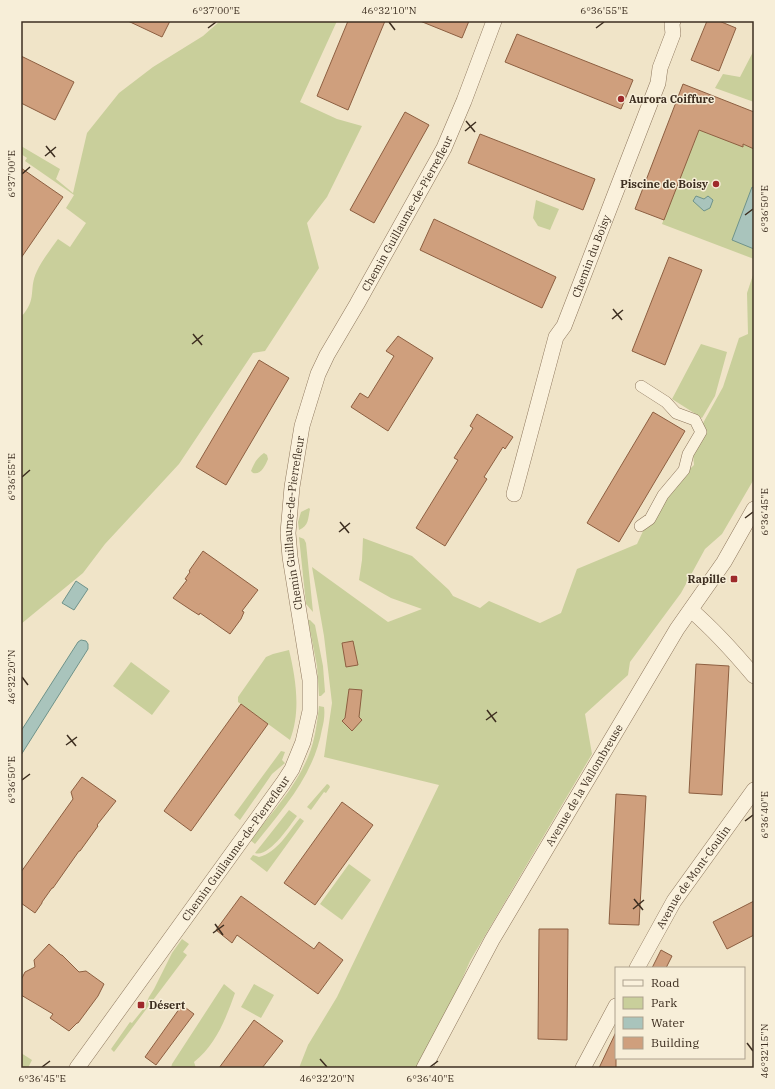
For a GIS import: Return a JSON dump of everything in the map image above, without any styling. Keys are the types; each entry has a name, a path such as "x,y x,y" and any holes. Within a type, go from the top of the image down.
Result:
{"street":[{"name":"Chemin Guillaume-de-Pierrefleur","path":"77,1068 283,783 304,742 310,711 310,680 290,557 288,532 292,487 302,426 318,374 327,355 373,277 444,148 464,101 494,21"},
{"name":"Chemin du Boisy","path":"514,494 556,337 564,326 658,83 660,68 673,34 673,21"},
{"path":"640,526 650,519 663,495 684,470 688,454 701,432 695,420 676,413 666,402 641,386"},
{"name":"Avenue de la Vallombreuse","path":"424,1068 492,940 677,629 724,562 754,509"},
{"path":"690,610 708,625 754,676"},
{"name":"Avenue de Mont-Goulin","path":"638,967 674,901 754,790"},
{"path":"583,1068 615,1008"}],"green space":[{"path":"220,21 337,21 300,102 337,119 362,126 327,197 307,223 319,268 265,351 253,353 179,464 105,544 83,573 21,624 21,317 26,311 31,299 34,277 58,239 70,247 86,223 66,208 74,195 25,161 27,158 21,154 21,146 60,169 56,179 73,193 87,133 119,93 153,67 203,36"},
{"path":"754,50 754,102 715,88 723,74 740,77"},
{"name":"Piscine de Boisy","path":"699,130 754,149 754,259 662,224"},
{"path":"536,200 559,209 550,230 538,226 533,218"},
{"path":"754,272 754,479 722,534 705,549 681,593 630,662 628,675 585,714 592,754 470,961 423,1068 299,1068 308,1045 337,997 439,785 324,757 332,703 324,636 312,567 388,622 422,609 391,598 359,580 363,538 412,556 449,590 453,596 480,608 489,601 540,623 561,613 577,569 637,544 645,527 670,488 694,465 692,443 723,387 739,338 748,334 747,293"},
{"path":"701,344 727,352 715,396 702,418 672,399"},
{"path":"264,453 267,455 268,459 266,464 258,473 253,473 251,471 255,463"},
{"path":"309,508 306,524 299,530 298,522 301,512"},
{"path":"299,537 304,539 306,543 313,612 306,604"},
{"path":"308,620 315,625 323,666 325,692 321,696 319,696 317,666"},
{"path":"289,650 294,672 296,695 295,718 290,740 238,702 238,697 266,657"},
{"path":"131,662 170,691 152,715 113,686"},
{"path":"319,706 324,707 324,721 318,746 312,761 296,791 255,844 250,840 289,790 303,768 314,738"},
{"path":"281,751 285,752 282,760 285,763 272,774 240,820 234,815"},
{"path":"327,784 330,787 326,793 324,792 311,810 307,807"},
{"path":"289,810 297,816 279,840 266,851 255,853"},
{"path":"300,818 304,821 267,872 250,859 253,855 259,857 271,851 282,841"},
{"path":"349,864 371,880 342,920 320,904"},
{"path":"182,939 189,944 183,952 187,955 114,1052 111,1049 130,1022 132,1023 144,1008 172,953"},
{"path":"224,984 235,993 224,1021 214,1039 202,1055 194,1062 196,1068 171,1068 172,1064"},
{"path":"254,984 274,995 261,1018 241,1007"},
{"path":"21,1053 32,1060 28,1068 21,1068"}],"water":[{"path":"752,187 754,188 754,249 732,240"},
{"path":"696,196 704,199 708,196 713,200 710,208 704,211 693,201"},
{"path":"76,581 88,589 74,610 62,603"},
{"path":"81,640 86,641 88,644 88,649 21,755 21,731 78,642"}],"building":[{"path":"128,21 170,21 162,37"},
{"path":"348,21 385,21 348,110 317,96"},
{"path":"420,21 469,21 462,38"},
{"path":"707,21 719,21 736,28 719,71 691,60"},
{"path":"517,34 633,80 621,109 505,62"},
{"path":"21,56 74,82 55,120 21,103"},
{"path":"683,84 754,112 754,149 743,144 743,147 699,130 664,220 635,209"},
{"path":"405,112 429,125 374,223 350,210"},
{"path":"480,134 595,179 583,210 468,163"},
{"path":"21,168 63,197 21,258"},
{"path":"434,219 556,277 542,308 420,250"},
{"path":"669,257 702,270 665,365 632,351"},
{"path":"398,336 433,358 388,431 351,407 360,393 368,398 394,356 386,351"},
{"path":"259,360 289,378 226,485 196,467"},
{"path":"653,412 685,431 619,542 587,523"},
{"path":"477,414 513,437 505,449 503,447 484,477 487,479 445,546 416,528 458,460 454,458 473,428 470,426"},
{"path":"203,551 258,590 242,611 244,612 241,619 230,634 200,613 199,615 173,598 187,580 185,579 190,572 189,571"},
{"path":"353,641 358,665 346,667 342,643"},
{"path":"696,664 729,666 722,795 689,793"},
{"path":"349,689 362,690 359,717 362,720 352,731 342,721 345,718"},
{"path":"241,704 268,724 191,831 164,811"},
{"path":"82,777 116,801 97,825 98,826 35,913 21,903 21,872 73,799 71,792"},
{"path":"616,794 646,796 639,925 609,924"},
{"path":"342,802 373,825 315,905 284,883"},
{"path":"241,896 314,949 319,942 343,960 318,994 237,935 232,943 216,930"},
{"path":"754,901 754,935 727,949 713,922"},
{"path":"539,929 568,929 567,1040 538,1039"},
{"path":"49,944 79,972 86,971 104,984 98,996 78,1023 69,1031 50,1018 53,1014 21,995 21,980 25,972 35,967 34,960"},
{"path":"661,950 672,956 666,967 652,967"},
{"path":"182,1005 194,1014 156,1065 145,1057"},
{"path":"254,1020 283,1041 262,1068 219,1068"},
{"path":"615,1034 616,1068 599,1068"}],"place":[{"name":"Aurora Coiffure","path":"621,99"},
{"name":"Piscine de Boisy","path":"716,184"},
{"name":"Rapille","path":"734,579"},
{"name":"Désert","path":"141,1005"}]}
